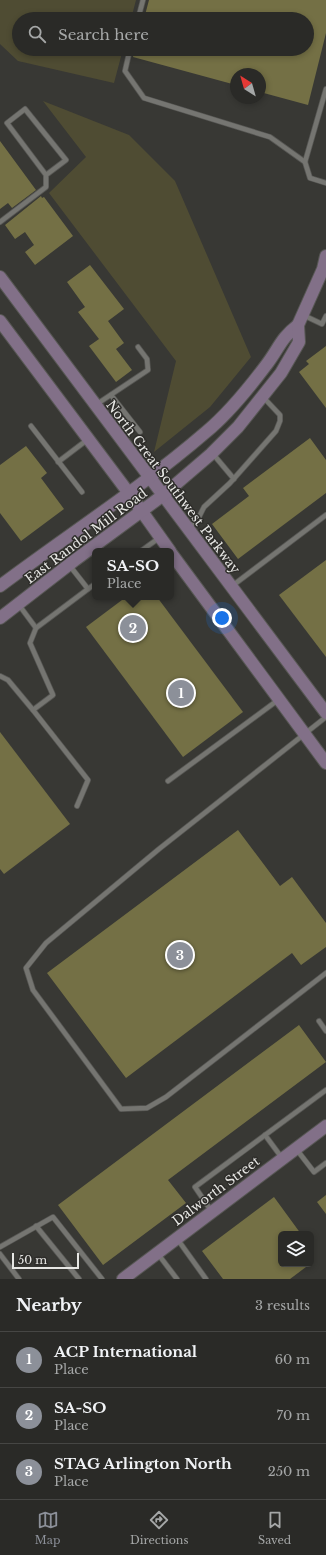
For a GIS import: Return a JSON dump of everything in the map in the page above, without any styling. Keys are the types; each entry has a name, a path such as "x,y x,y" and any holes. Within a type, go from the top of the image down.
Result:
{"main road":[{"name":"East Randol Mill Road","path":"0,586 128,492 207,431 255,380 272,357 285,335 300,320 323,269 326,256"},
{"name":"North Great Southwest Parkway","path":"0,277 230,587 326,713"},
{"name":"East Randol Mill Road","path":"0,618 69,564 162,496 212,453 263,397 281,373 299,342 300,320"},
{"path":"0,321 128,492 167,548"},
{"path":"174,557 326,763"},
{"name":"Dalworth Street","path":"123,1279 326,1126"}],"lane":[{"path":"140,12 143,0"},
{"path":"128,56 125,71 144,98 270,137 305,162"},
{"path":"326,89 305,162 310,178 326,183"},
{"path":"0,222 46,188 46,175 7,123 25,109 66,160 46,175"},
{"path":"300,320 322,324 326,316"},
{"path":"95,405 148,370 147,359 138,347"},
{"path":"111,395 140,432"},
{"path":"188,530 199,517 204,507 234,479 276,431 280,421 280,414 263,397"},
{"path":"31,426 82,492"},
{"path":"58,462 88,439"},
{"path":"212,453 234,479"},
{"path":"230,587 326,515"},
{"path":"145,548 160,537"},
{"path":"69,564 88,589"},
{"path":"33,710 53,695 30,643 36,628 92,586"},
{"path":"18,604 36,628"},
{"path":"0,676 8,680 88,780 77,806"},
{"path":"168,781 278,700"},
{"path":"326,717 147,859 46,943 26,968 33,990 121,1109 147,1108 166,1097 326,973"},
{"path":"319,1021 326,1031"},
{"path":"212,1212 195,1187 326,1090"},
{"path":"265,1135 282,1159"},
{"path":"296,1149 314,1172 326,1163"},
{"path":"0,1247 53,1217 102,1279"},
{"path":"36,1226 80,1279"},
{"path":"177,1238 206,1279"},
{"path":"157,1253 176,1279"},
{"path":"0,1254 19,1279"}],"shaded area":[{"path":"0,0 136,0 133,12 12,12 12,55 0,44"},
{"path":"13,56 121,56 114,83 18,61"},
{"path":"43,101 129,135 175,181 251,357 210,407 154,452 176,361 49,193 86,157"}],"building":[{"path":"149,0 326,0 326,33 308,105 266,94 266,68 230,68 230,83 133,57 314,56 314,12 146,12"},
{"path":"0,141 36,190 12,208 8,203 0,209"},
{"path":"41,196 42,198 44,197 73,236 35,265 25,252 34,245 25,232 15,239 5,225"},
{"path":"90,265 124,309 108,321 124,343 116,349 132,370 116,382 89,346 99,339 78,312 85,307 67,282"},
{"path":"326,346 326,408 299,372 309,364 306,361"},
{"path":"310,438 326,460 326,493 238,559 212,524 249,496 243,488"},
{"path":"26,446 47,473 41,478 64,509 21,541 0,513 0,465"},
{"path":"326,560 326,657 279,595"},
{"path":"122,600 159,600 243,712 183,757 86,627"},
{"path":"0,732 70,824 4,874 0,869"},
{"path":"238,830 280,886 292,877 326,923 326,947 301,965 292,953 126,1078 47,973"},
{"path":"299,1025 326,1062 168,1180 186,1203 103,1265 58,1205"},
{"path":"326,1195 326,1214 317,1202"},
{"path":"274,1197 299,1231 278,1231 278,1267 306,1267 290,1279 223,1279 202,1251"}],"place":[{"name":"SA-SO","path":"133,628"},
{"name":"ACP International","path":"181,693"},
{"name":"STAG Arlington North","path":"180,955"}]}
